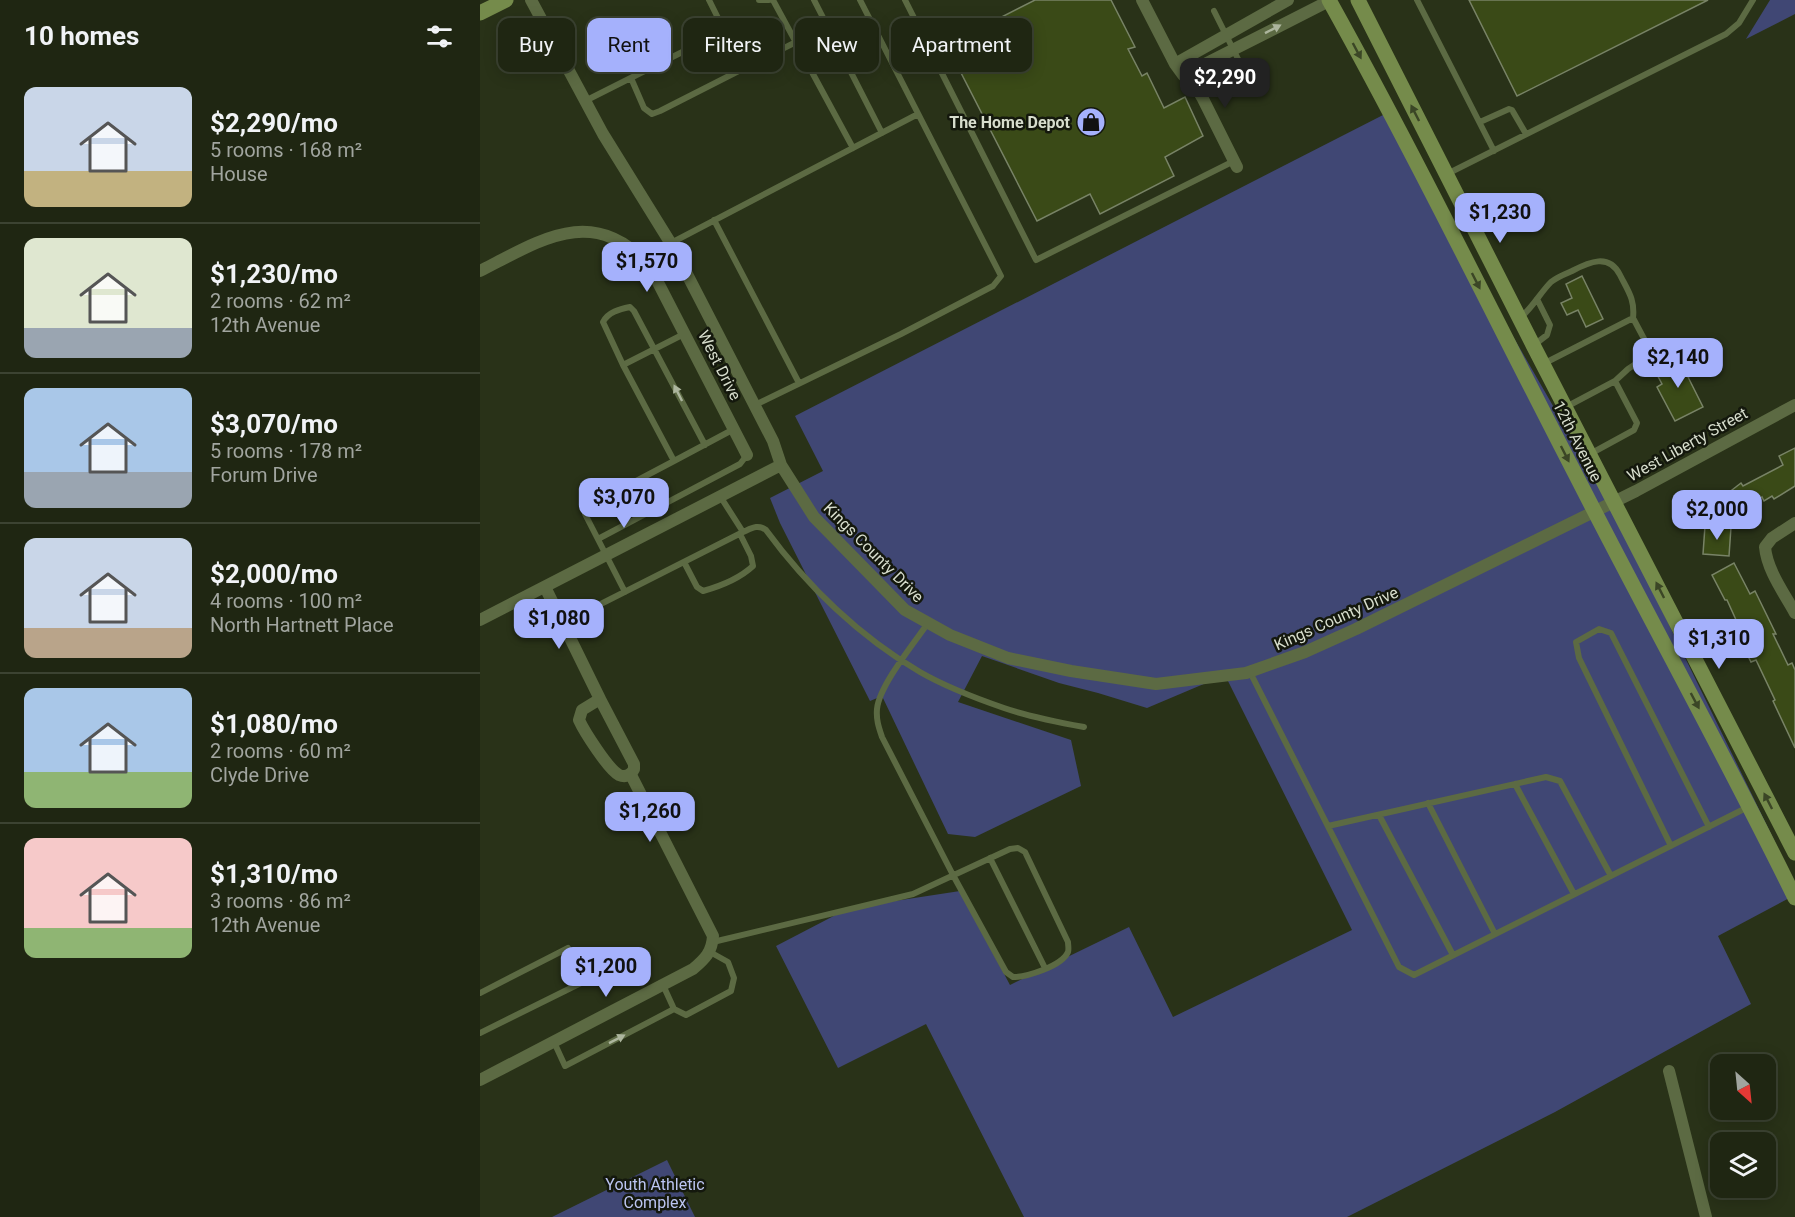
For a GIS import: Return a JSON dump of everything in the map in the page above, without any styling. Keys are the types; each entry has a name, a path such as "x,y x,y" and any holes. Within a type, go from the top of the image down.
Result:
{"main road":[{"path":"480,13 506,0"},
{"name":"12th Avenue","path":"1330,0 1594,512 1750,806 1795,898"},
{"name":"12th Avenue","path":"1358,0 1795,853"},
{"path":"1383,99 1396,105 1425,157 1435,168 1446,175"}],"street":[{"name":"Kings County Drive","path":"531,0 603,134 670,243 755,405 773,441 781,465 814,517 904,610 950,635 1008,658 1071,671 1156,684 1250,672 1305,652 1356,629 1594,512"},
{"path":"1142,0 1175,64 1183,75 1193,82 1203,99 1235,164"},
{"path":"1175,64 1288,0"},
{"path":"1183,75 1330,0"},
{"name":"West Drive","path":"480,271 540,241 558,234 577,231 610,237 641,257 650,267 747,455"},
{"name":"West Liberty Street","path":"1594,512 1681,468 1795,405"},
{"path":"480,620 781,465"},
{"path":"1795,523 1772,538 1765,547 1769,565 1795,613"},
{"path":"545,587 634,764 631,775 627,777 619,775 613,769 579,720 582,710 600,699"},
{"path":"480,1080 693,969 704,960 712,947 713,936 696,899 631,775"},
{"path":"1669,1071 1706,1217"}],"lane":[{"path":"709,0 718,18"},
{"path":"759,0 771,0 795,40"},
{"path":"814,0 882,133"},
{"path":"755,405 993,286 1000,276 860,0"},
{"path":"905,0 1036,260 1235,164"},
{"path":"1417,0 1494,151"},
{"path":"1446,175 1726,34 1739,23 1753,0"},
{"path":"1214,11 1247,77"},
{"path":"585,101 683,52"},
{"path":"631,78 644,108 651,114 737,72"},
{"path":"812,72 853,148"},
{"path":"1480,123 1509,109 1512,110 1526,135"},
{"path":"670,243 918,114"},
{"path":"714,220 799,383"},
{"path":"1520,318 1554,279 1594,261 1609,263 1616,268 1633,300 1633,318 1650,350 1649,355 1615,381 1565,407"},
{"path":"1533,345 1547,335 1550,325 1537,299"},
{"path":"674,461 603,322 606,316 621,308 630,307 634,311 705,445"},
{"path":"1543,364 1633,318"},
{"path":"623,365 685,334"},
{"path":"1589,454 1634,430 1636,423 1615,381"},
{"path":"625,592 585,514 585,508 734,429"},
{"path":"598,539 740,464 747,455"},
{"path":"684,562 697,587 703,591 743,575 753,566 741,533 720,496"},
{"path":"585,612 741,533 761,526 807,580 842,614 919,671 949,686 1005,708 1051,721 1084,727"},
{"path":"712,947 913,894 953,875 1010,849 1018,848 1025,852 1068,942 1068,951 1062,959 1024,977 1013,977 1006,972 953,875 882,737 877,723 877,708 882,693 902,659 928,623"},
{"path":"1671,846 1579,658 1576,642 1599,628 1611,633 1708,827"},
{"path":"1250,672 1399,967 1414,975 1750,806"},
{"path":"1328,826 1546,777 1560,780 1611,876"},
{"path":"1515,784 1574,894"},
{"path":"1428,804 1495,934"},
{"path":"1379,815 1453,955"},
{"path":"990,858 1045,968"},
{"path":"663,985 674,1009 686,1015 731,991 734,978 728,962 712,947"},
{"path":"480,993 568,948 585,981 480,1033"},
{"path":"554,1042 565,1066 674,1009"}],"green space":[{"path":"1770,0 1795,0 1795,14 1746,39"},
{"path":"1385,114 1613,510 1795,883 1795,895 1718,936 1751,1004 1555,1112 1347,1217 1024,1217 926,1024 838,1068 776,946 849,908 960,891 1010,985 1129,927 1173,1017 1352,930 1225,675 1147,708 1059,683 982,656 958,702 1071,740 1081,786 975,837 948,834 882,696 870,701 780,523 770,498 823,471 795,416"},
{"name":"Youth Athletic Complex","path":"667,1160 695,1217 552,1217"}],"building":[{"name":"The Home Depot","path":"1035,0 1111,0 1135,47 1128,49 1142,76 1147,73 1164,108 1185,97 1203,136 1165,157 1174,176 1100,214 1090,194 1037,221 961,72 1032,72 1032,18 1000,18"},
{"path":"1469,0 1708,0 1517,96"},
{"path":"1582,276 1603,319 1586,327 1578,310 1567,315 1561,303 1572,298 1566,284"},
{"path":"1688,358 1696,374 1688,377 1703,407 1675,421 1657,387 1662,384 1653,367 1664,362 1667,368"},
{"path":"1795,448 1795,486 1774,499 1772,496 1764,501 1762,497 1743,511 1746,515 1735,523 1718,501 1741,483 1743,486 1783,465 1779,456"},
{"path":"1705,526 1731,527 1729,556 1703,554"},
{"path":"1734,563 1750,594 1755,591 1788,665 1792,663 1795,670 1795,748 1756,660 1751,662 1742,644 1746,642 1727,600 1712,575"}],"place":[{"name":"The Home Depot","path":"1091,122"}]}
